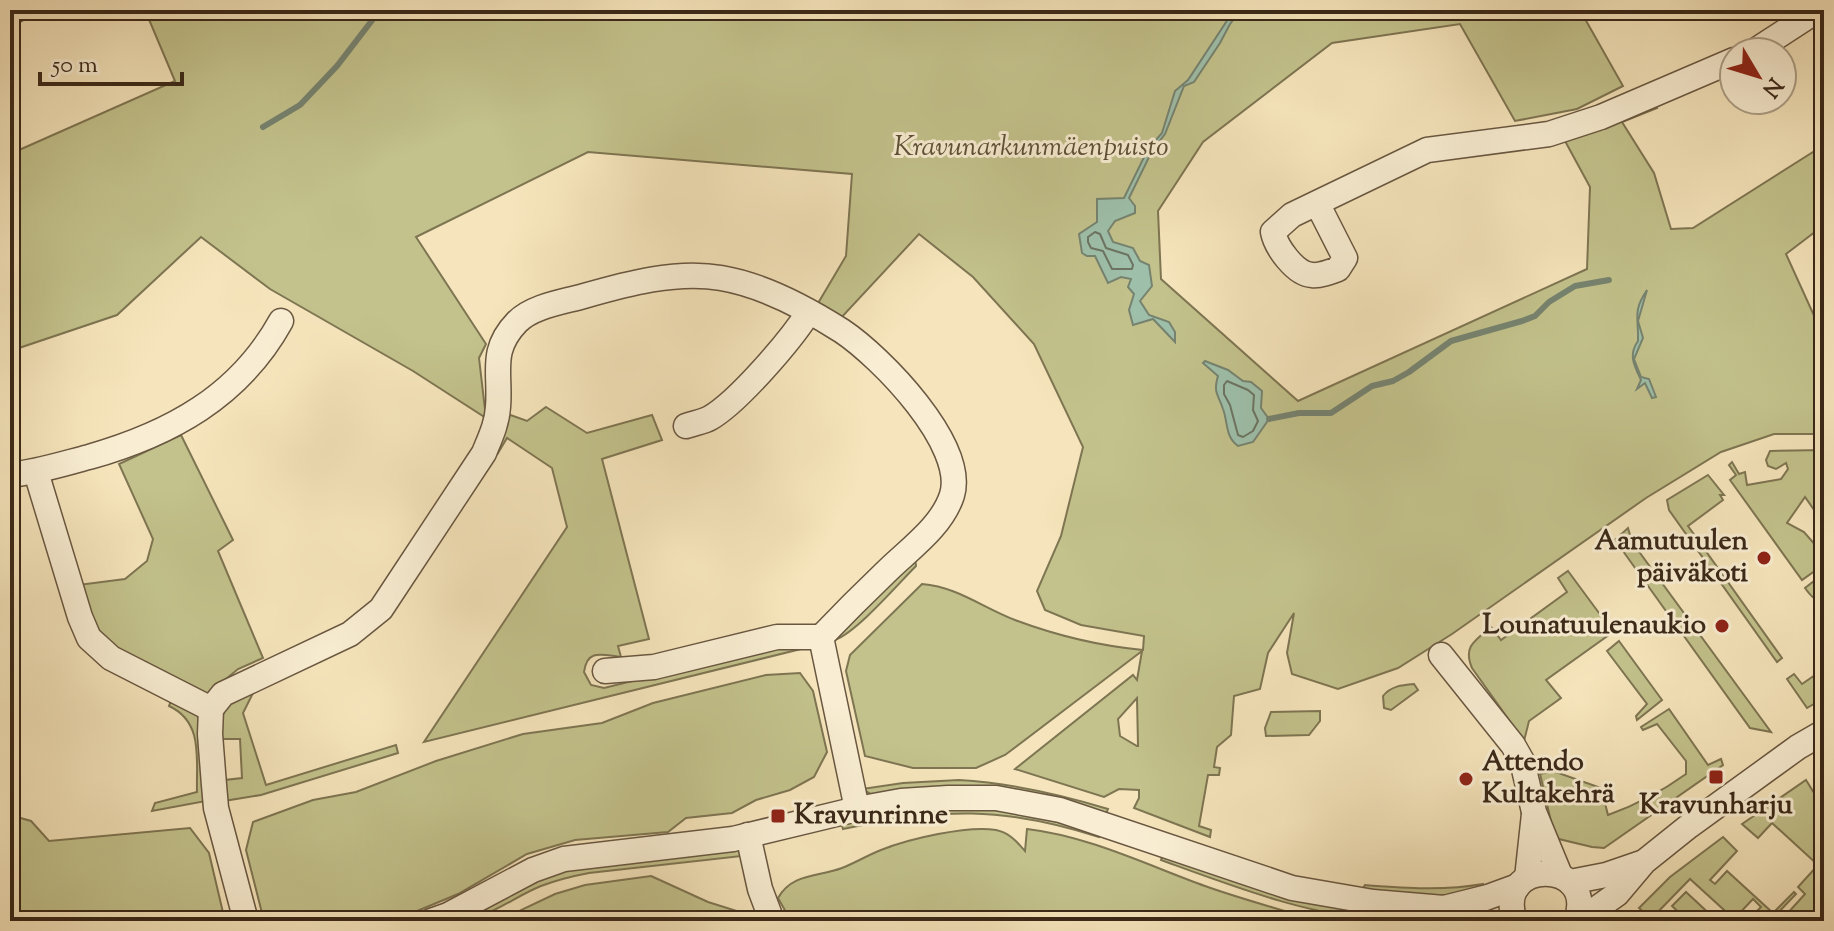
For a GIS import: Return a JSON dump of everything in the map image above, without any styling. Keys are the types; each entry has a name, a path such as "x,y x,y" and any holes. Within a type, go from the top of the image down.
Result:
{"street":[{"path":"10,13 16,10"},
{"path":"1778,36 1818,10"},
{"path":"1317,203 1427,150 1549,134 1601,117 1718,67"},
{"path":"246,921 216,808 211,709 223,694 350,634 381,609 484,453 498,411 497,365 501,342 520,319 535,311 594,293 702,275 744,282 845,333 904,389 933,426 949,455 953,473 952,494 937,523 821,637 777,637 654,667 605,671"},
{"path":"686,426 709,419 731,401 795,334 808,313"},
{"path":"10,475 36,472 122,447 175,425 223,393 265,350 281,321"},
{"path":"36,472 89,638 111,658 211,709"},
{"path":"821,637 857,809"},
{"path":"1441,655 1513,745 1527,776 1534,812 1565,879 1580,902 1578,921"},
{"path":"1578,921 1617,894 1644,862 1700,818 1798,747 1824,732"},
{"path":"431,921 533,870 564,859 748,835 901,801 996,798 1060,810 1104,823 1292,888 1373,902 1444,908 1485,921"},
{"path":"1515,921 1511,907 1522,882 1534,812"},
{"path":"748,835 760,889 772,921"},
{"path":"1444,908 1488,897 1549,872 1565,879 1606,875 1644,862"}],"green space":[{"name":"Kravunarkunmäenpuisto","path":"145,10 1580,10 1623,86 1577,109 1515,121 1460,24 1332,43 1203,142 1158,211 1161,279 1298,401 1587,269 1590,187 1565,141 1653,102 1657,108 1622,122 1654,173 1671,229 1693,228 1824,145 1824,225 1786,254 1821,331 1824,331 1824,434 1774,434 1721,452 1646,498 1452,634 1398,668 1338,689 1292,674 1287,653 1294,613 1268,653 1260,689 1234,696 1231,735 1217,747 1214,767 1220,768 1219,775 1208,775 1199,826 1211,830 1210,837 1134,808 1139,790 1119,789 1104,797 1015,769 1133,675 1137,680 1142,651 1005,755 976,768 913,768 865,756 846,671 850,655 922,584 947,589 1015,620 1078,639 1143,650 1144,636 1081,625 1045,610 1037,591 1061,536 1083,447 1034,344 973,277 919,234 840,319 817,305 846,256 852,174 588,152 416,237 486,344 479,358 486,418 413,371 270,289 201,237 117,315 10,351 10,154 175,81","holes":["1137,698 1138,746 1120,736 1118,719"]},
{"path":"546,407 587,433 652,415 662,440 602,459 649,639 618,646 621,657 592,656 584,672 591,685 604,688 775,646 801,649 424,742 567,527 552,468 507,438 498,453 493,447 505,413 527,421"},
{"path":"181,435 233,540 218,551 263,658 238,669 208,694 199,694 115,651 92,625 78,585 125,579 147,561 153,539 119,464"},
{"path":"1823,450 1824,524 1805,497 1787,523 1804,532 1818,548 1815,551 1824,564 1824,602 1813,597 1805,588 1823,574 1819,568 1802,580 1730,480 1736,475 1729,465 1732,462 1739,474 1745,472 1747,485 1781,479 1788,469 1786,463 1776,469 1768,466 1766,460 1770,451"},
{"path":"1708,475 1724,495 1720,495 1723,500 1688,526 1782,658 1777,662 1669,510 1667,500"},
{"path":"1628,528 1632,542 1771,732 1750,728 1615,540"},
{"path":"915,558 916,566 866,618 835,640"},
{"path":"1568,571 1613,632 1546,680 1561,698 1529,721 1524,741 1472,668 1470,649 1491,627 1501,640 1567,592 1558,578"},
{"path":"1619,641 1662,700 1637,720 1636,716 1647,704 1607,651"},
{"path":"1824,669 1824,698 1807,708 1787,679 1794,674 1802,684"},
{"path":"800,673 813,691 827,752 814,777 790,790 756,800 732,813 686,818 668,832 575,840 527,854 458,894 384,921 264,921 246,850 253,822 313,800 356,792 436,761 523,734 602,723 653,703 766,675"},
{"path":"1414,684 1418,690 1391,710 1384,708 1383,696 1386,693"},
{"path":"254,691 243,713 266,785 396,745 398,753 261,795 224,801 225,780 242,778 240,739 223,739 220,736 222,718 232,701"},
{"path":"171,701 197,715 201,721 206,801 152,811 155,803 197,792 197,755 193,732 180,713 169,706"},
{"path":"1669,709 1708,765 1721,759 1723,765 1604,848 1559,839 1553,830 1540,774 1553,771 1601,788 1608,815 1648,798 1686,774 1686,761 1657,724 1643,730 1641,727"},
{"path":"1320,711 1320,721 1309,735 1266,736 1265,728 1271,712"},
{"path":"959,780 1034,790 1108,809 1106,814 871,794 862,789"},
{"path":"1806,780 1824,809 1824,921 1784,921 1805,894 1798,887 1818,865 1772,823 1758,838 1742,824"},
{"path":"959,807 1019,812 1101,833 1099,837 1002,815 942,814 843,829 841,822 882,813"},
{"path":"10,815 31,821 49,841 190,828 209,853 225,921 10,921"},
{"path":"970,829 996,830 1009,835 1025,851 1027,829 1095,845 1219,891 1317,921 791,921 778,898 798,880 842,868 893,846 938,834"},
{"path":"1723,837 1737,851 1710,880 1715,884 1727,871 1773,913 1794,892 1796,894 1770,921 1758,921 1752,916 1761,907 1753,899 1734,919 1690,879 1651,919 1639,908 1670,877"},
{"path":"738,850 742,856 565,878 541,886 478,917 455,921 530,882 572,868"},
{"path":"1163,855 1453,921 1399,921 1332,914 1245,890 1161,860"},
{"path":"651,876 708,902 756,917 758,921 498,921 555,894 585,885"},
{"path":"1483,884 1482,892 1452,895 1362,890 1365,885 1439,888"},
{"path":"1686,892 1714,918 1719,913 1727,921 1688,921 1672,906"}],"water":[{"path":"1234,10 1241,10 1194,82 1184,86 1165,134 1152,151 1129,198 1135,206 1135,213 1115,221 1108,231 1113,242 1133,248 1140,261 1149,265 1152,286 1140,301 1149,315 1169,322 1175,332 1175,342 1153,319 1133,325 1129,310 1134,294 1128,287 1131,279 1121,277 1108,283 1095,256 1082,253 1079,234 1097,222 1097,199 1124,198 1148,149 1162,133 1175,91 1188,80"},
{"path":"1647,290 1638,321 1643,338 1634,359 1641,377 1649,379 1656,397 1652,398 1645,383 1637,389 1641,380 1634,365 1633,356 1638,341 1637,315 1638,310"},
{"path":"1205,361 1228,370 1243,381 1251,382 1262,391 1261,408 1269,419 1253,442 1238,446 1231,438 1216,390 1218,376 1203,363"}],"waterway":[{"path":"263,127 300,105 337,66 380,10"},
{"path":"1269,419 1299,413 1331,413 1372,386 1393,381 1409,372 1451,341 1535,316 1549,302 1575,286 1609,280"}],"place":[{"name":"Aamutuulen päiväkoti","path":"1764,558"},
{"name":"Lounatuulenaukio","path":"1722,626"},
{"name":"Kravunharju","path":"1716,777"},
{"name":"Attendo Kultakehrä","path":"1466,779"},
{"name":"Kravunrinne","path":"778,816"}]}
